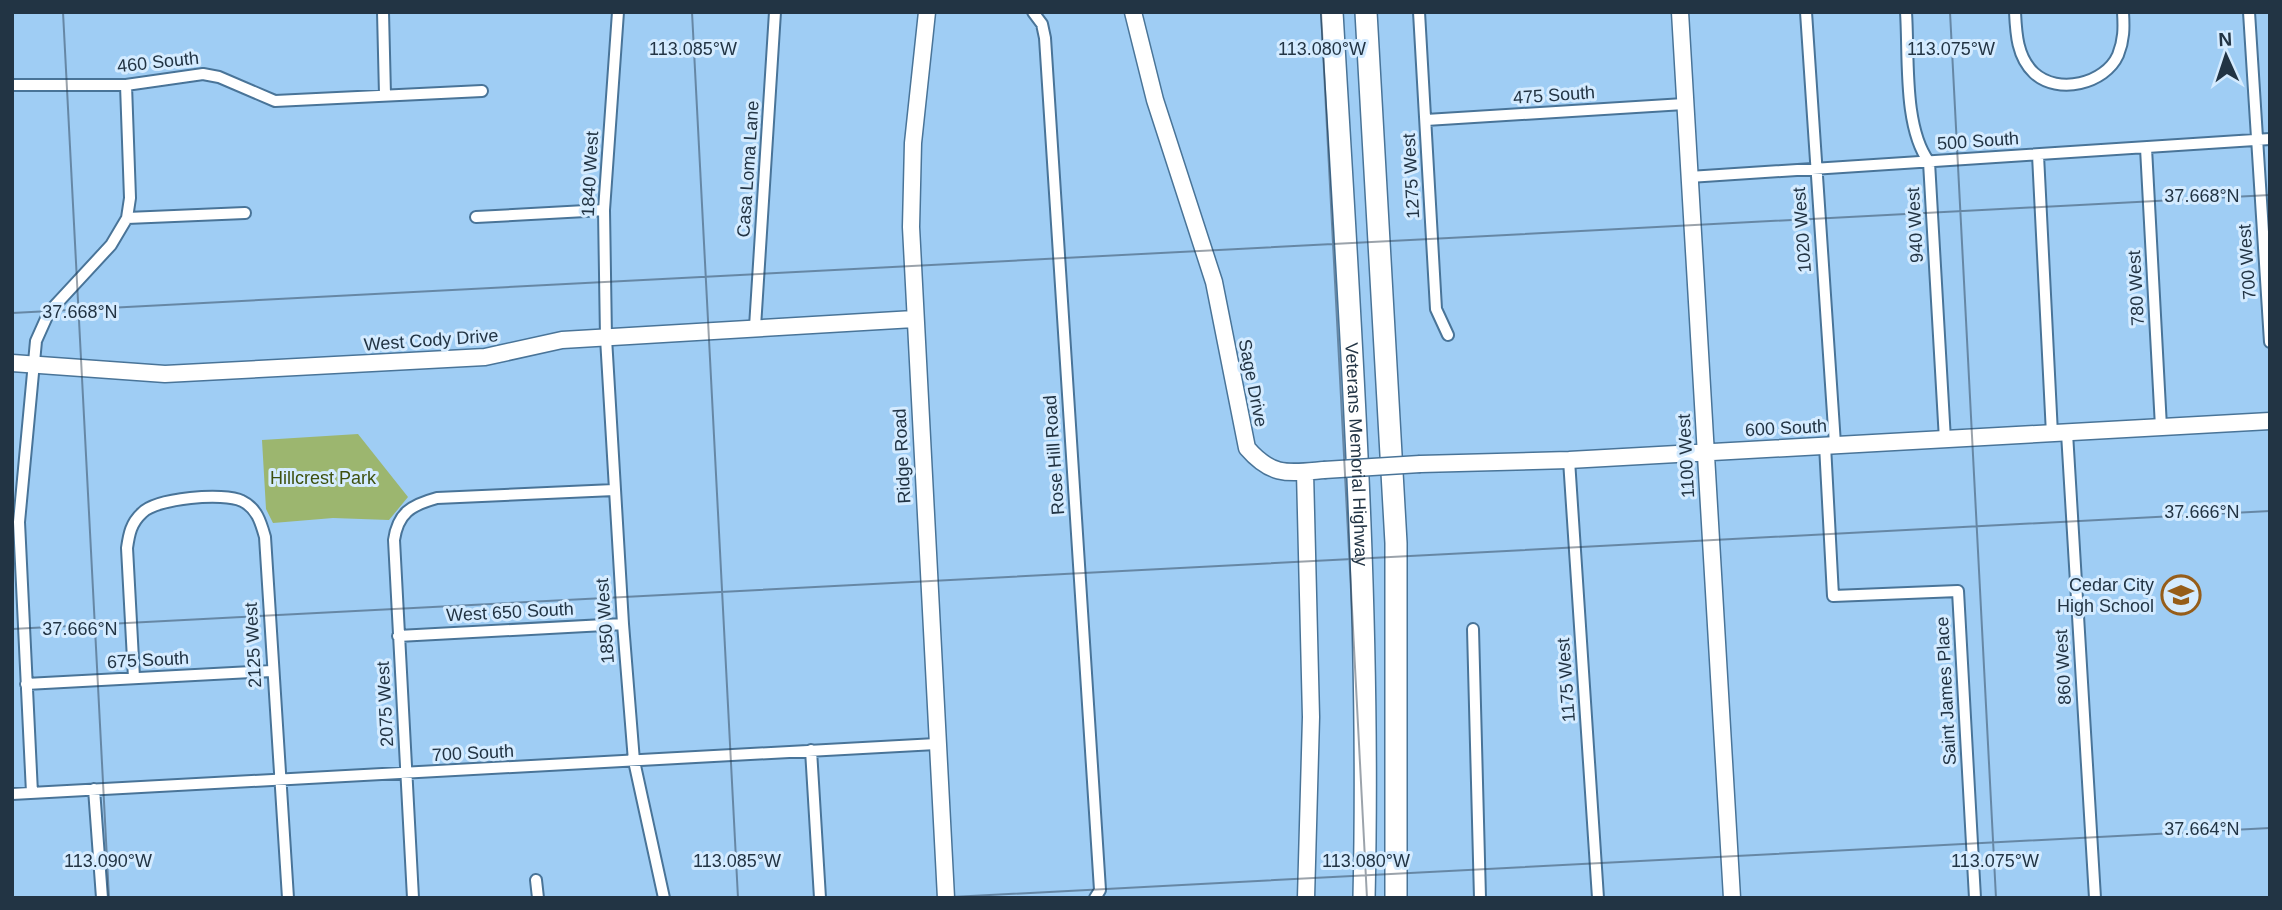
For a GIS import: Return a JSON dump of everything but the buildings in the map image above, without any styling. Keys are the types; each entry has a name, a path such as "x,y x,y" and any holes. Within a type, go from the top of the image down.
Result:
{"highway":[{"name":"Veterans Memorial Highway","path":"1332,12 1363,546 1367,752 1364,898"},
{"name":"Veterans Memorial Highway","path":"1366,12 1396,543 1396,898"}],"street":[{"path":"383,12 385,95"},
{"name":"1840 West","path":"606,338 604,210 618,12"},
{"name":"Casa Loma Lane","path":"755,327 775,12"},
{"name":"Ridge Road","path":"927,12 913,143 911,228 946,898"},
{"name":"Rose Hill Road","path":"1033,12 1042,23 1045,38 1100,890 1095,898"},
{"name":"Sage Drive","path":"1133,12 1155,100 1214,282 1247,448 1260,464 1277,472 1305,472"},
{"name":"1275 West","path":"1419,12 1436,309 1448,335"},
{"name":"1100 West","path":"1680,12 1732,898"},
{"name":"1020 West","path":"1806,12 1830,445"},
{"name":"940 West","path":"1906,12 1912,121 1920,150 1929,162 1945,440"},
{"path":"2015,12 2018,46 2030,67 2035,74 2067,85 2087,83 2104,72 2117,58 2124,36 2123,12"},
{"name":"700 West","path":"2249,12 2270,342"},
{"name":"460 South","path":"12,85 126,85 203,74 219,77 275,101 482,91"},
{"path":"32,793 19,522 33,363 36,341 49,312 111,244 127,218 130,198 126,85"},
{"name":"475 South","path":"1426,120 1684,104"},
{"name":"500 South","path":"1689,177 2270,139"},
{"name":"780 West","path":"2146,148 2161,428"},
{"name":"860 West","path":"2038,155 2095,898"},
{"path":"476,217 604,210"},
{"path":"127,218 246,213"},
{"name":"West Cody Drive","path":"12,363 165,374 485,357 562,340 914,319"},
{"name":"1850 West","path":"606,338 622,624 634,761 664,898"},
{"name":"600 South","path":"1305,472 2270,421"},
{"name":"Saint James Place","path":"1830,445 1833,596 1958,591 1975,898"},
{"name":"1175 West","path":"1569,460 1598,898"},
{"path":"1305,472 1311,717 1306,898"},
{"name":"2075 West","path":"413,898 398,636 394,540 396,526 405,511 418,503 437,498 614,489"},
{"name":"2125 West","path":"134,678 127,548 130,528 143,511 162,502 223,497 242,501 254,510 265,537 271,671 277,758 282,780 288,898"},
{"name":"West 650 South","path":"398,636 622,624"},
{"path":"1473,629 1480,898"},
{"name":"675 South","path":"26,684 271,671"},
{"name":"700 South","path":"12,794 936,744"},
{"path":"811,750 820,898"},
{"path":"94,789 102,898"},
{"path":"536,880 538,898"}],"green space":[{"name":"Hillcrest Park","path":"358,434 408,497 389,520 333,518 273,523 266,509 262,440"}],"place":[{"name":"Cedar City High School","path":"2181,595"}]}
